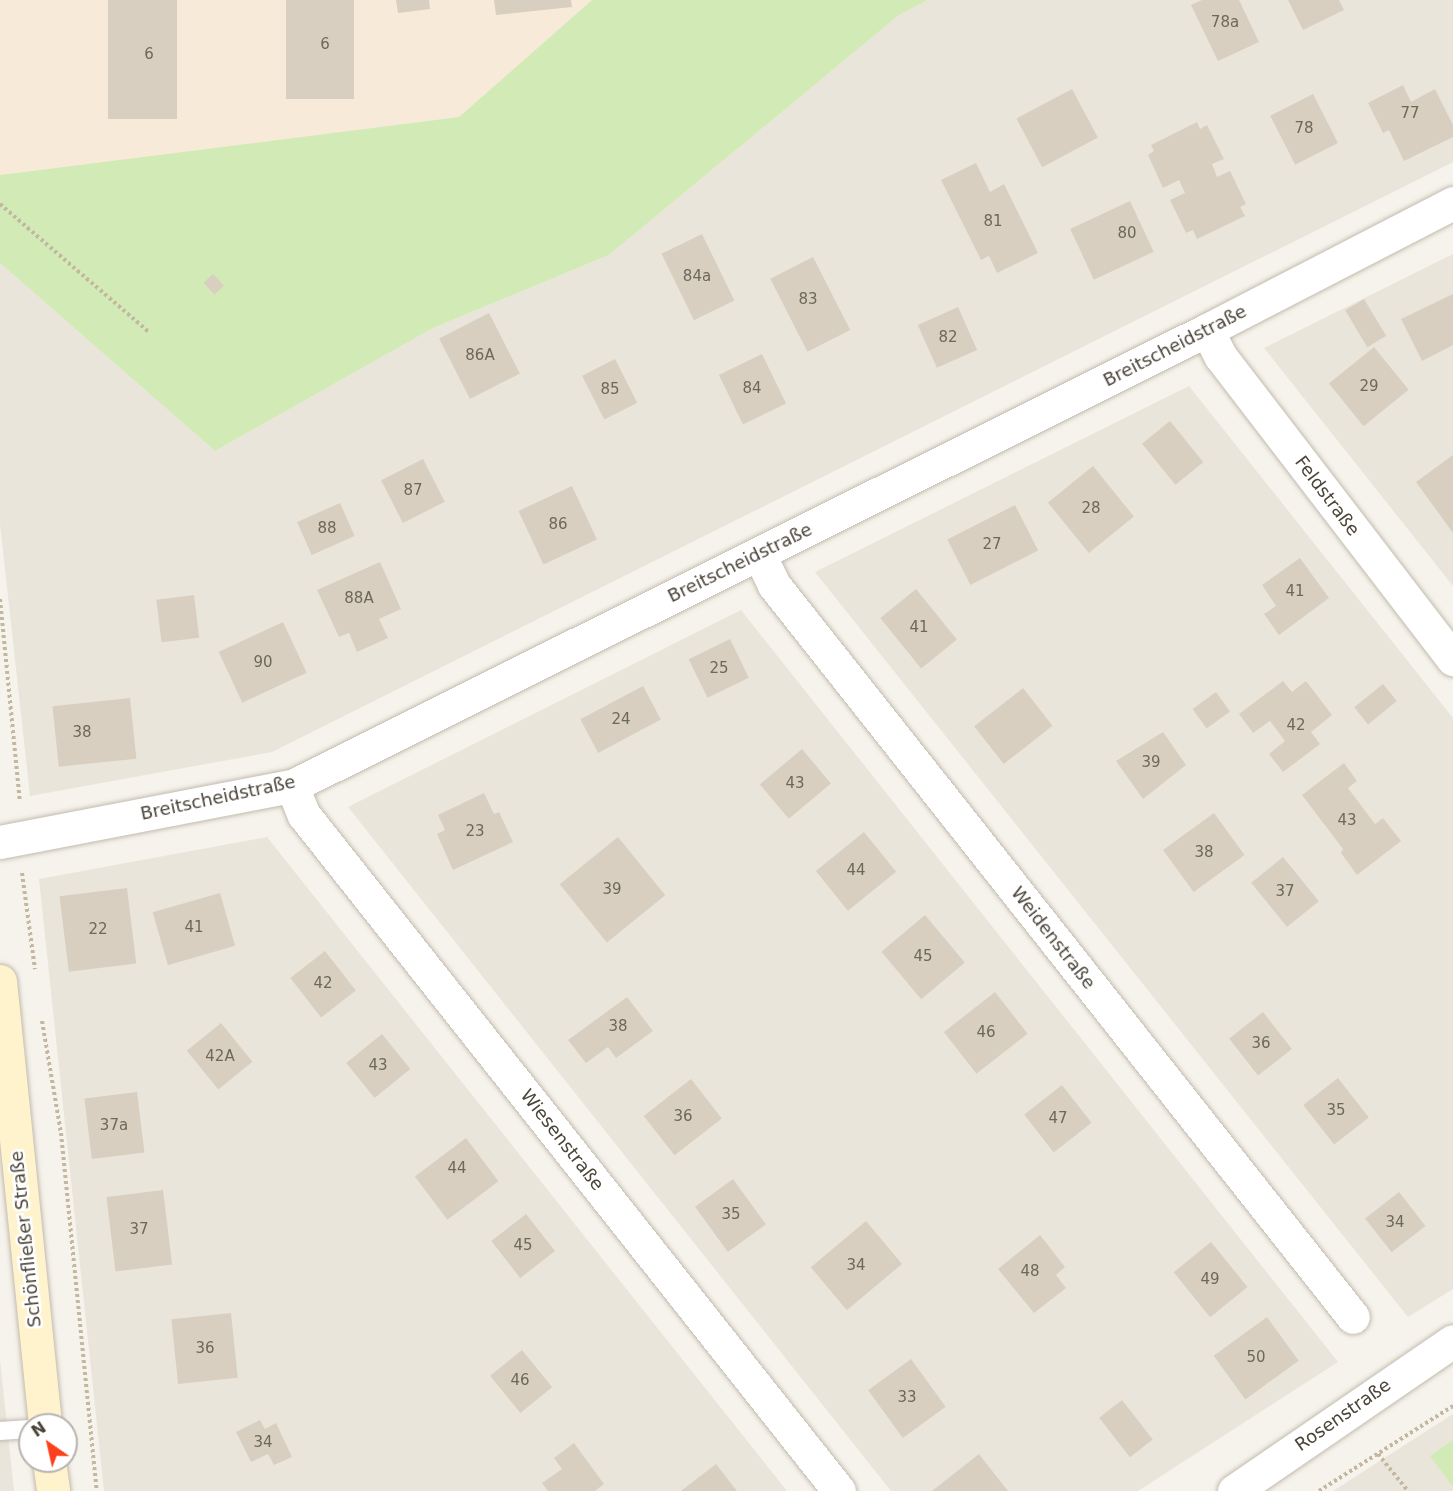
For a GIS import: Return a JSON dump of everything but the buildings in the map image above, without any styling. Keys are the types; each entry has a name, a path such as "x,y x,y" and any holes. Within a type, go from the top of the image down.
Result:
{"main road":[{"name":"Schönfließer Straße","path":"0,981 44,1413"},
{"path":"51,1473 53,1491"}],"street":[{"name":"Breitscheidstraße","path":"9,841 292,786 1207,330 1453,203"},
{"name":"Feldstraße","path":"1207,330 1221,357 1453,659"},
{"name":"Weidenstraße","path":"759,554 774,585 1353,1317"},
{"name":"Wiesenstraße","path":"292,786 304,815 839,1491"},
{"name":"Rosenstraße","path":"1234,1491 1453,1341"}],"lane":[{"path":"0,1431 18,1430"}],"path":[{"path":"0,204 149,332"},
{"path":"0,599 21,795 9,841 36,974"},
{"path":"41,1009 61,1133 98,1491"},
{"path":"1319,1491 1453,1406"},
{"path":"1378,1454 1408,1491"}],"shaded area":[{"path":"0,0 592,0 459,117 0,175"},
{"path":"928,0 1453,0 1453,162 272,752 30,796 0,524 0,263 215,451 433,328 609,255 899,15"},
{"path":"1453,254 1453,586 1264,348"},
{"path":"1189,386 1453,718 1453,1289 1408,1317 815,572"},
{"path":"741,610 1338,1362 1138,1491 891,1491 348,807"},
{"path":"267,837 787,1491 104,1491 39,879"},
{"path":"0,1360 14,1491 0,1491"},
{"path":"1453,1414 1453,1491 1333,1491"}],"green space":[{"path":"592,0 928,0 899,15 609,255 433,328 215,451 0,263 0,175 459,117"},
{"path":"1453,1440 1453,1487 1430,1456"}]}
